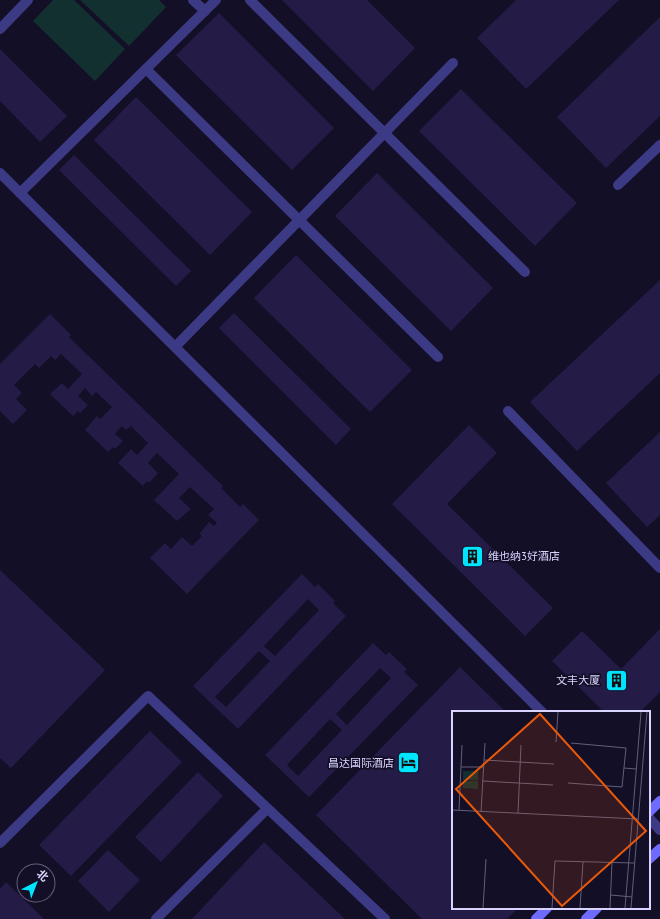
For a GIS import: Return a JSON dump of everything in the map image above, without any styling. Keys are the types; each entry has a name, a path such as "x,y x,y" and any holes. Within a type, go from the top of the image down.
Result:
{"main road":[{"path":"650,811 660,801"},
{"path":"650,858 660,849"},
{"path":"536,919 546,909"},
{"path":"586,919 596,909"}],"street":[{"path":"0,29 28,0"},
{"path":"193,0 205,11"},
{"path":"20,193 216,0"},
{"path":"250,0 525,272"},
{"path":"175,347 453,63"},
{"path":"146,69 438,357"},
{"path":"618,186 660,144"},
{"path":"0,173 541,711"},
{"path":"508,411 660,568"},
{"path":"0,844 148,696 386,919"},
{"path":"156,919 267,809"},
{"path":"650,819 660,830"}],"green space":[{"path":"53,0 74,0 125,49 95,81 33,21"},
{"path":"80,0 159,0 166,7 129,46"}],"building":[{"path":"282,0 367,0 415,48 373,91"},
{"path":"516,0 619,0 526,89 477,38"},
{"path":"219,13 334,128 292,170 176,55"},
{"path":"660,17 660,116 606,168 557,117"},
{"path":"0,49 67,116 40,142 0,101"},
{"path":"461,89 577,203 535,246 419,131"},
{"path":"136,97 252,212 210,255 94,140"},
{"path":"74,155 191,271 176,286 59,170"},
{"path":"377,173 493,288 451,331 335,216"},
{"path":"296,255 412,370 370,412 254,298"},
{"path":"660,280 660,373 577,451 530,402"},
{"path":"234,313 351,429 336,445 219,328"},
{"path":"50,314 71,335 69,337 223,486 221,488 240,507 243,504 259,520 187,594 150,558 165,543 171,549 182,537 192,546 202,536 199,534 209,522 214,526 217,523 208,515 214,509 190,487 179,498 191,509 177,521 154,500 179,474 157,453 148,463 158,473 149,483 147,481 143,486 118,463 131,449 137,455 148,443 131,426 126,430 122,426 115,434 123,441 115,449 113,447 108,452 85,430 97,416 100,419 112,407 96,392 92,396 85,388 78,396 88,405 80,413 78,411 73,416 50,394 62,383 68,389 82,374 61,354 55,360 51,356 39,368 35,364 14,385 22,393 16,399 27,410 13,424 0,411 0,364"},
{"name":"维也纳3好酒店","path":"469,425 497,453 447,504 553,608 525,636 392,504"},
{"path":"660,432 660,515 647,527 606,483"},
{"path":"0,570 105,670 11,768 0,758"},
{"path":"302,574 315,587 318,584 335,601 333,603 346,616 238,729 193,686","holes":["308,599 319,610 275,656 264,646","259,651 270,661 226,707 215,697"]},
{"name":"文丰大厦","path":"660,629 660,692 641,711 603,711 552,661 582,631 621,669"},
{"path":"373,643 386,655 389,652 407,669 404,672 418,685 309,797 265,755","holes":["380,668 391,678 347,725 336,714","330,719 342,730 298,776 287,765"]},
{"name":"昌达国际酒店","path":"460,667 505,711 452,711 452,909 517,909 507,919 422,919 316,815"},
{"path":"150,731 182,762 71,876 39,845"},
{"path":"198,772 223,796 161,862 135,837"},
{"path":"264,842 345,919 192,919"},
{"path":"108,850 140,880 109,912 78,881"},
{"path":"6,882 16,892 16,903 28,903 44,919 0,919 0,889"}],"place":[{"name":"维也纳3好酒店","path":"472,556"},
{"name":"文丰大厦","path":"616,680"},
{"name":"昌达国际酒店","path":"409,763"}]}
